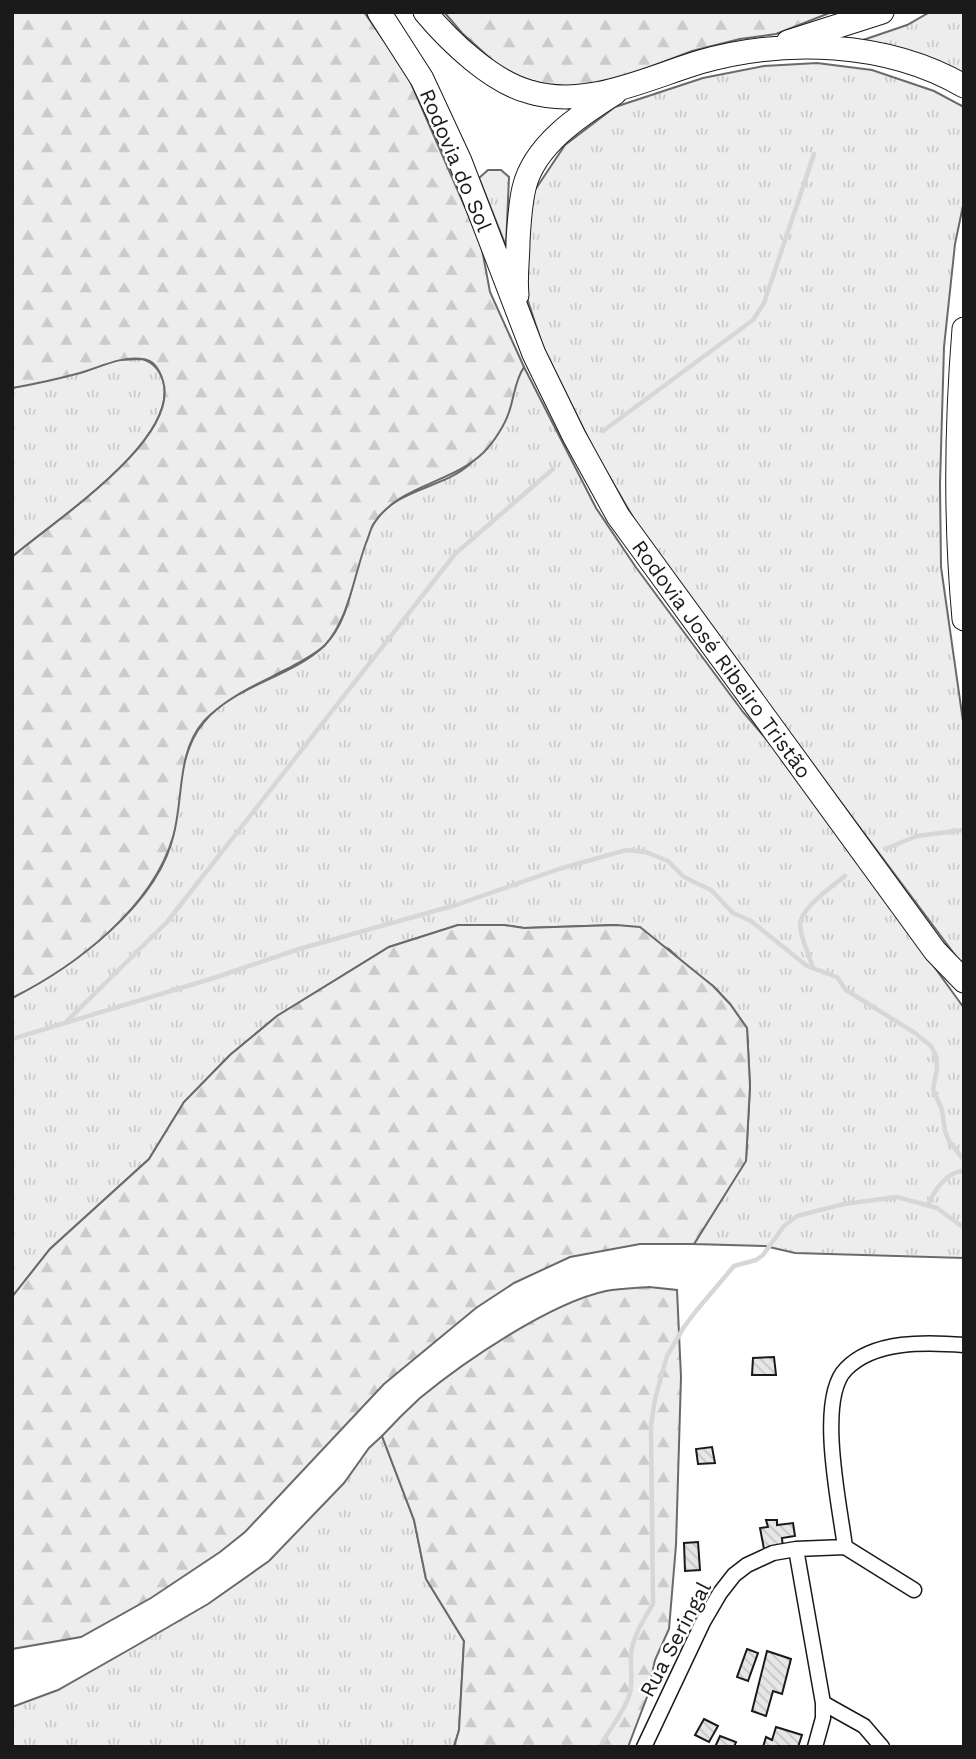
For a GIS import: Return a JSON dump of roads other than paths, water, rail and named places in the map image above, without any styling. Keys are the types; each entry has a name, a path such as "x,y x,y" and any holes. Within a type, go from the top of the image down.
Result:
{"main road":[{"name":"Rodovia do Sol","path":"379,12 422,79 460,161 518,314"},
{"path":"425,12 440,30 490,72 531,93 569,96 620,89 702,62 772,47 882,12"},
{"path":"772,47 846,50 886,56 939,72 964,86"},
{"path":"518,314 515,275 524,185 536,161 559,135 582,114 620,89"},
{"name":"Rodovia José Ribeiro Tristão","path":"518,314 534,354 574,436 618,516 935,951 964,981"},
{"path":"964,329 958,401 956,508 964,619"},
{"path":"935,951 964,994"}],"street":[{"path":"914,1590 845,1547 831,1442 831,1408 845,1370 860,1359 885,1349 906,1345 964,1345"},
{"name":"Rua Seringal","path":"644,1747 703,1622 734,1575 747,1565 773,1553 845,1547"},
{"path":"796,1549 823,1703 823,1718 815,1747"},
{"path":"823,1703 864,1726 881,1747"}],"waterway":[{"path":"603,431 753,320 764,303 814,154"},
{"path":"67,1021 167,922 455,554 553,469"},
{"path":"885,849 917,836 964,830"},
{"path":"12,1039 217,977 299,949 456,905 559,869 626,850 646,852 668,861 684,877 711,890 733,913 751,921 807,966 837,977 846,990 931,1046 936,1056 937,1069 933,1089 942,1110 945,1131 949,1141 964,1160"},
{"path":"813,968 802,936 801,918 818,898 845,876"},
{"path":"928,1205 947,1178 964,1171"},
{"path":"600,1747 630,1693 632,1647 653,1604 651,1426 655,1399 667,1356 684,1327 734,1266 756,1260 763,1255 784,1226 797,1216 844,1204 897,1197 937,1208 964,1228"}]}
